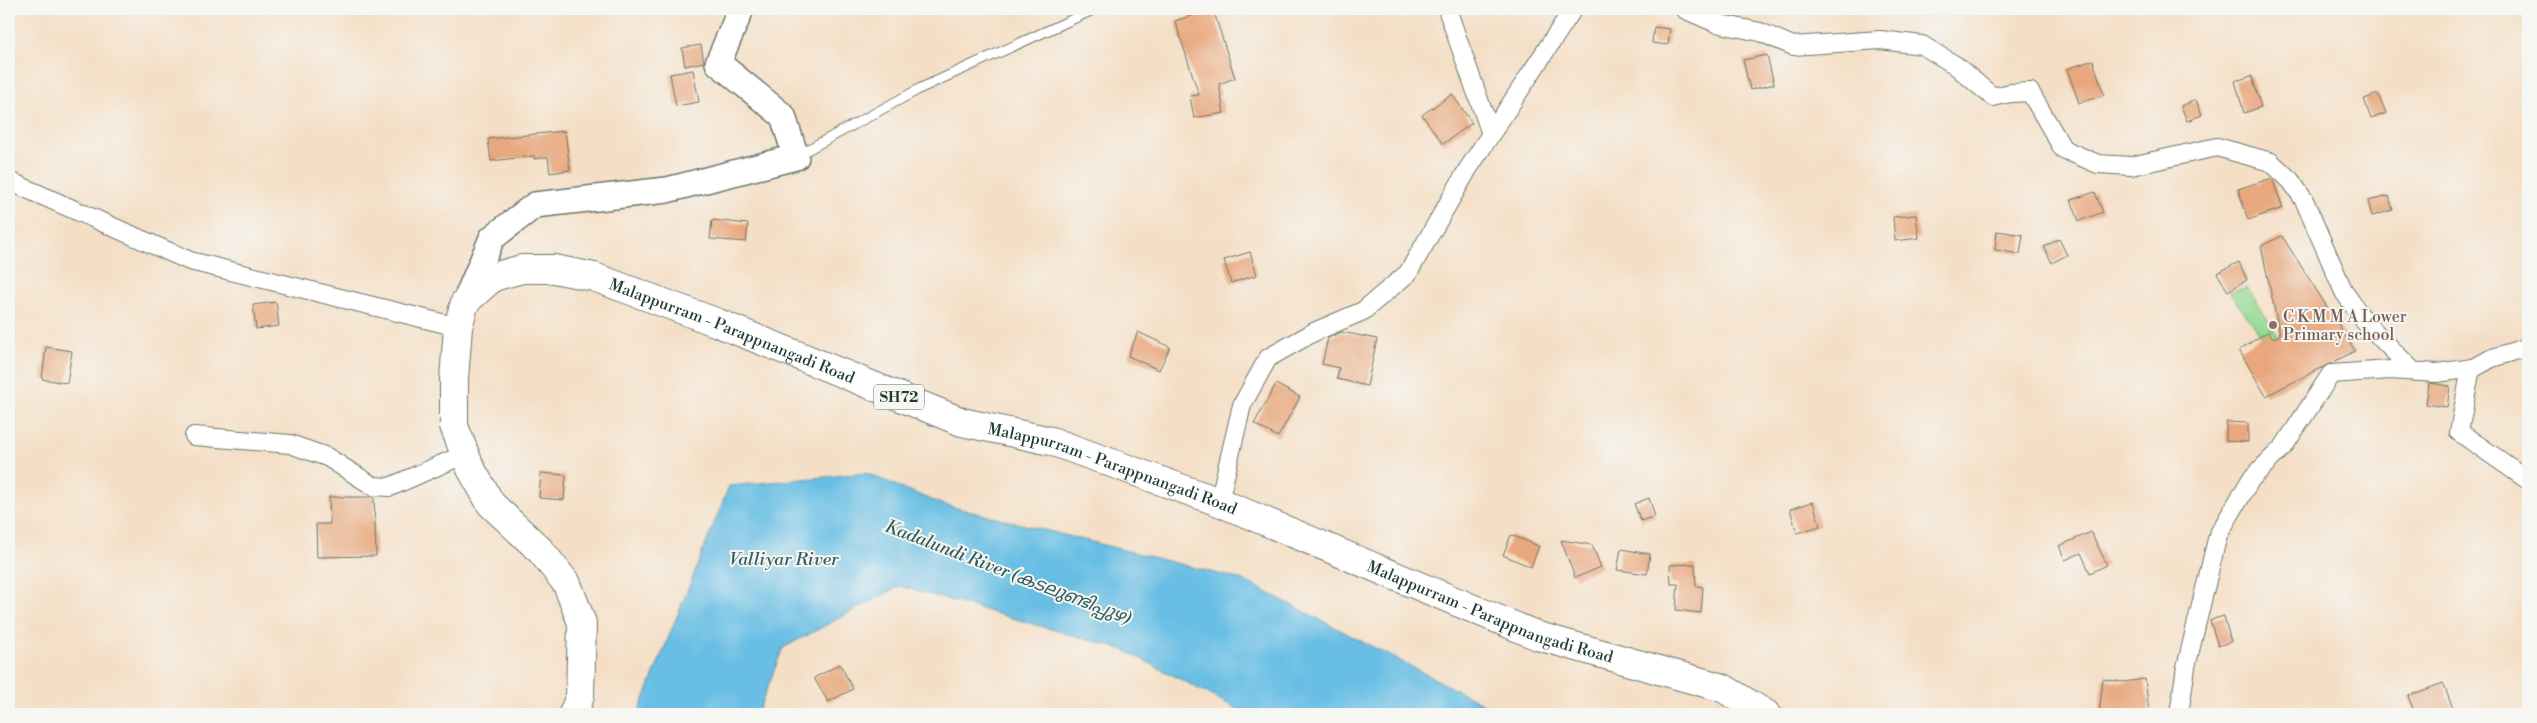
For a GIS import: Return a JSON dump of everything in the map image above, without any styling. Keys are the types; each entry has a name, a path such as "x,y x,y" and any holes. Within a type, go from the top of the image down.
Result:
{"main road":[{"path":"573,714 580,696 582,623 567,584 541,551 491,504 465,454 454,426 454,379 461,314 492,238 535,205 667,190 796,156 783,116 718,63 741,9"},
{"name":"Malappurram - Parappnangadi Road","path":"461,314 493,277 522,268 554,269 594,277 718,323 962,422 1051,441 1219,502 1538,636 1723,688 1766,714"}],"street":[{"path":"1447,9 1491,134"},
{"path":"1219,502 1242,405 1268,358 1314,332 1362,312 1408,273 1468,169 1573,9"},
{"path":"1684,9 1716,23 1760,32 1793,46 1880,40 1922,45 1955,65 1993,97 2011,93 2030,92 2063,149 2098,164 2131,166 2217,147 2271,162 2291,181 2304,200 2344,292 2365,322 2414,372"},
{"path":"9,181 190,261 461,314"},
{"path":"2179,714 2186,667 2218,535 2251,479 2284,446 2331,374 2390,370 2437,374 2471,368 2492,358 2528,347"},
{"path":"2471,368 2459,432 2528,480"},
{"path":"194,436 290,444 326,457 372,486 390,487 465,454"}],"lane":[{"path":"796,156 921,88 1095,9"}],"green space":[{"path":"2247,287 2290,355 2280,361 2230,293"}],"water":[{"name":"Valliyar River","path":"866,473 941,504 1243,580 1503,714 1247,714 1124,650 900,586 783,648 757,714 638,714 729,486"}],"building":[{"path":"1213,9 1235,78 1219,84 1224,113 1194,118 1190,96 1199,95 1175,21"},
{"path":"1654,27 1670,29 1668,45 1652,43"},
{"path":"701,45 704,62 685,66 682,48"},
{"path":"1767,55 1774,84 1750,90 1743,60"},
{"path":"2093,60 2104,95 2079,103 2067,69"},
{"path":"693,70 699,102 676,106 670,74"},
{"path":"2252,76 2261,107 2244,113 2235,81"},
{"path":"1452,94 1472,123 1443,144 1422,115"},
{"path":"2378,94 2386,113 2371,119 2364,99"},
{"path":"2196,100 2202,115 2187,121 2181,106"},
{"path":"565,131 570,170 550,173 548,157 534,159 534,156 491,161 488,139"},
{"path":"2272,178 2283,208 2248,220 2238,189"},
{"path":"2095,192 2103,212 2079,221 2071,200"},
{"path":"2389,196 2393,210 2372,216 2368,201"},
{"path":"1916,215 1919,238 1895,241 1893,217"},
{"path":"712,220 748,224 746,242 710,239"},
{"path":"1997,231 2023,235 2020,254 1995,250"},
{"path":"2282,236 2355,351 2266,396 2239,350 2269,331 2272,338 2280,335 2261,246"},
{"path":"2059,239 2067,255 2052,263 2044,247"},
{"path":"1250,252 1257,275 1231,283 1224,260"},
{"path":"2239,262 2247,280 2228,291 2217,273"},
{"path":"276,302 279,326 256,329 253,305"},
{"path":"1138,332 1170,347 1159,370 1128,356"},
{"path":"1342,332 1377,339 1367,386 1337,379 1339,368 1322,364 1328,338"},
{"path":"46,347 72,351 67,383 42,379"},
{"path":"2429,383 2450,386 2447,407 2426,404"},
{"path":"1276,384 1300,397 1278,437 1254,424"},
{"path":"2226,422 2248,423 2248,442 2226,441"},
{"path":"541,473 566,475 564,500 539,498"},
{"path":"329,497 374,497 376,556 317,557 316,524 330,524"},
{"path":"1649,498 1655,516 1641,521 1634,504"},
{"path":"1813,502 1820,526 1797,533 1790,509"},
{"path":"2091,532 2107,565 2090,573 2081,553 2065,560 2059,546"},
{"path":"1511,535 1539,546 1531,567 1503,555"},
{"path":"1561,540 1592,545 1601,567 1575,578"},
{"path":"1621,549 1650,554 1647,574 1617,570"},
{"path":"1695,564 1696,586 1703,587 1701,613 1676,610 1678,584 1671,584 1670,565"},
{"path":"2224,616 2231,642 2218,646 2210,620"},
{"path":"840,664 853,689 828,702 814,678"},
{"path":"2103,679 2123,682 2145,679 2149,711 2143,714 2099,714"},
{"path":"2443,683 2455,714 2415,714 2408,696"}],"place":[{"name":"C K M M A Lower Primary school","path":"2273,325"}],"water label":[{"name":"Kadalundi River (കടലുണ്ടിപ്പുഴ)","path":"1008,572"}]}
